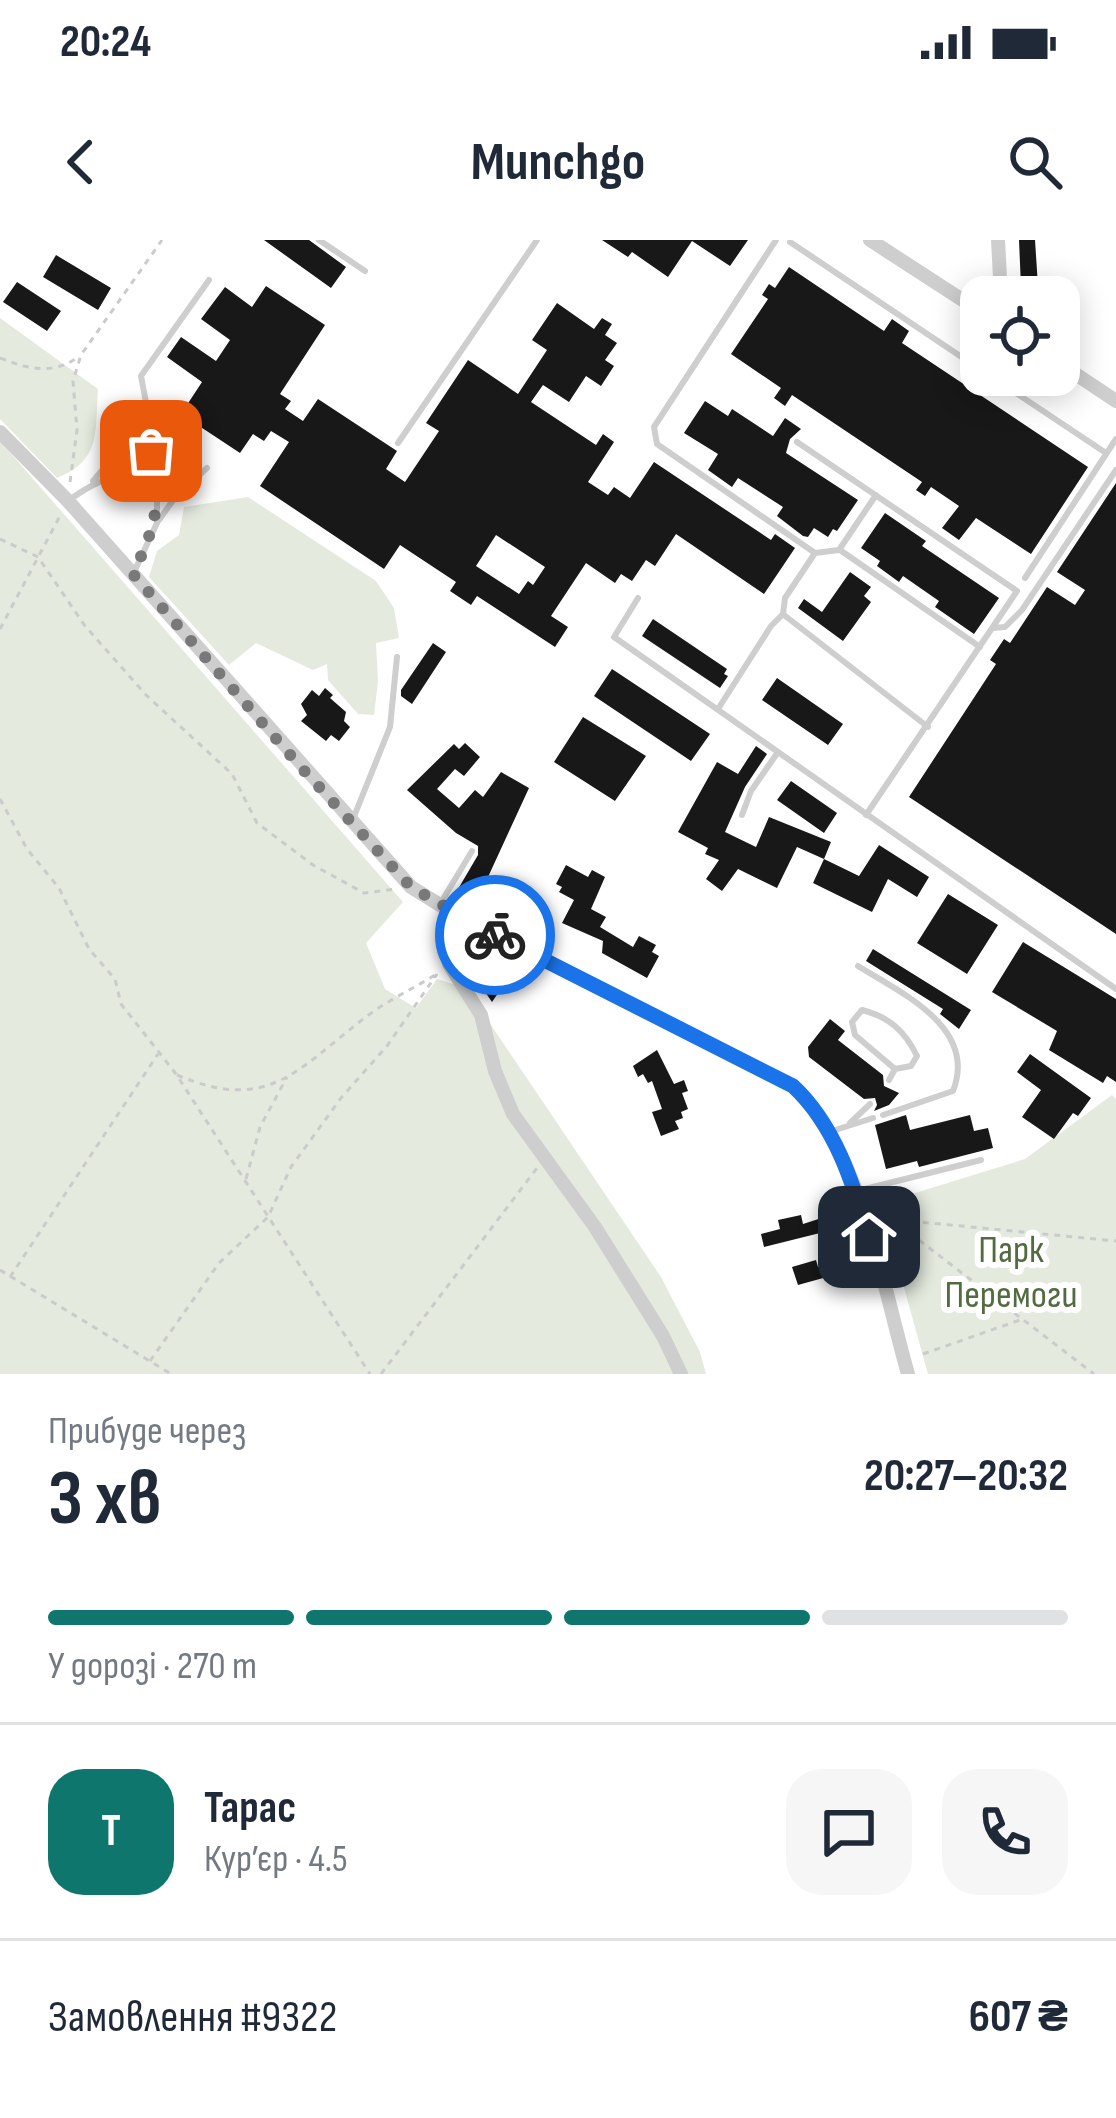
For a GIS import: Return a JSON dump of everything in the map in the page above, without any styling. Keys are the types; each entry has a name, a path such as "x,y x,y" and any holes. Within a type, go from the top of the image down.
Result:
{"street":[{"path":"870,240 960,298"},
{"path":"998,240 1000,276"},
{"path":"1080,377 1116,401"},
{"path":"0,432 68,501 411,887 461,919 793,1086 813,1104 856,1192 908,1374"},
{"path":"461,919 443,969 482,1016 495,1071 513,1114 595,1227 663,1336 681,1374"}],"lane":[{"path":"319,240 365,271"},
{"path":"398,443 537,240"},
{"path":"960,356 791,241 777,240 654,428 657,444 815,553 839,550 980,647"},
{"path":"68,501 91,484 145,420 148,412 141,376 209,280"},
{"path":"1020,396 1107,454"},
{"path":"145,420 157,482 157,523"},
{"path":"1025,578 1116,439"},
{"path":"797,442 1018,591 866,815"},
{"path":"133,574 157,523 176,496 207,468"},
{"path":"993,628 1005,627 1022,610 1116,470"},
{"path":"91,484 122,474 157,482"},
{"path":"839,550 876,495"},
{"path":"718,709 783,614 785,598 815,553"},
{"path":"638,598 614,637 1116,989"},
{"path":"783,614 928,727"},
{"path":"351,823 390,727 397,657"},
{"path":"742,815 751,791 778,752"},
{"path":"439,906 472,851"},
{"path":"858,966 927,1009 954,1042 958,1078 953,1090 883,1115"},
{"path":"889,1080 895,1070 911,1066 917,1056 909,1039 885,1016 862,1010 852,1022 855,1035 895,1070"},
{"path":"847,1126 870,1104"},
{"path":"829,1132 873,1118"},
{"path":"856,1192 896,1178 981,1160"}],"path":[{"path":"0,629 68,501 77,430 73,380 81,355 162,240"},
{"path":"0,358 30,370 63,367 81,355"},
{"path":"0,539 38,557 86,626 146,695 232,774 257,823 313,865 364,893 411,887"},
{"path":"0,799 27,849 59,888 89,949 115,979 121,1004 176,1074 370,1374"},
{"path":"176,1074 212,1090 265,1090 316,1058 365,1016 443,969"},
{"path":"150,1360 219,1263 268,1217 291,1167 443,969"},
{"path":"10,1276 159,1052"},
{"path":"245,1182 260,1127 288,1076"},
{"path":"381,1374 545,1156"},
{"path":"881,1210 1094,1374"},
{"path":"897,1220 1116,1241"},
{"path":"891,1243 920,1240"},
{"path":"0,1270 171,1374"},
{"path":"923,1354 1022,1319"}],"green space":[{"path":"0,318 98,389 96,431 89,453 72,471 57,478 0,419"},
{"path":"0,441 403,902 366,943 385,989 416,1008 437,979 466,988 661,1277 700,1352 706,1374 0,1374"},
{"path":"248,497 376,581 394,608 399,638 376,643 374,715 358,714 328,680 327,664 313,670 256,643 229,665 149,577 157,551 179,535 184,507"},
{"name":"Парк Перемоги","path":"1112,1095 1116,1099 1116,1374 928,1374 878,1194 902,1197 1025,1159"}],"building":[{"path":"264,240 309,240 346,267 331,288"},
{"path":"602,240 748,240 730,266 692,241 668,277 632,252 628,257"},
{"path":"1019,240 1035,240 1037,276 1021,276"},
{"path":"56,255 111,288 98,310 43,277"},
{"path":"789,267 884,331 892,319 909,331 902,343 960,382 960,396 982,396 1088,467 1031,554 976,518 959,540 942,528 959,506 931,487 925,496 916,490 922,482 792,395 785,406 774,398 781,388 731,354 768,299 762,295 769,284 775,288"},
{"path":"17,282 61,311 47,331 3,302"},
{"path":"266,286 325,325 280,394 291,401 285,409 303,421 318,399 397,451 386,469 405,482 439,431 426,423 468,360 518,394 547,350 532,340 557,303 594,329 602,318 612,324 605,335 617,343 605,360 614,366 601,386 586,376 569,402 543,385 531,402 596,445 603,434 614,442 588,482 608,495 614,487 630,498 654,462 771,540 775,534 795,548 764,594 676,534 655,566 646,560 632,581 621,574 615,583 586,563 551,616 568,627 555,647 477,596 471,605 450,591 456,582 400,545 384,569 260,486 289,442 271,431 264,441 253,434 240,453 181,414 202,382 167,357 181,337 216,361 230,340 201,319 225,287 252,307","holes":["496,535 545,567 533,585 528,581 519,594 476,566"]},
{"path":"705,401 728,416 732,409 773,436 785,418 801,429 790,439 786,453 858,500 837,531 833,529 828,537 814,528 808,537 803,536 777,516 783,507 738,478 732,487 708,470 718,454 684,433"},
{"path":"1116,483 1116,934 909,797 996,664 990,660 1004,639 1010,643 1047,587 1075,605 1085,590 1057,572"},
{"path":"885,513 926,541 922,546 999,598 974,634 935,607 939,601 903,576 899,582 861,548"},
{"path":"850,572 871,587 864,596 871,602 843,641 798,608 804,599 822,612"},
{"path":"653,619 727,669 720,688 642,636"},
{"path":"433,643 446,652 412,704 401,696 401,690"},
{"path":"612,669 710,734 691,761 594,696"},
{"path":"777,678 843,724 828,745 762,700"},
{"path":"325,688 346,712 344,721 350,727 339,741 331,735 326,741 301,721 307,715 301,704 312,690 319,696"},
{"path":"583,717 646,756 615,801 554,762"},
{"path":"465,743 480,757 464,776 455,769 437,789 459,808 475,790 483,797 501,772 529,788 488,877 508,888 502,901 492,896 485,910 454,896 478,855 478,846 407,790 454,744 459,749"},
{"path":"756,746 767,754 745,787 725,832 756,847 769,817 831,842 824,859 797,847 777,888 738,869 722,891 706,879 719,860 705,854 708,848 678,832 717,762 738,774"},
{"path":"791,781 837,813 824,833 777,800"},
{"path":"879,845 929,877 917,897 888,879 872,912 813,883 824,859 859,876"},
{"path":"566,865 588,877 592,870 605,877 591,909 606,917 600,927 633,947 639,936 656,945 652,952 659,956 647,978 602,953 603,941 562,923 574,900 559,892 562,887 556,884"},
{"path":"948,894 998,925 967,974 917,943"},
{"path":"1023,942 1116,999 1116,1082 1107,1076 1103,1083 1049,1050 1057,1031 992,992"},
{"path":"873,949 971,1010 959,1029 940,1014 943,1009 866,961"},
{"path":"485,953 515,968 492,1002 477,980"},
{"path":"830,1019 845,1031 838,1040 883,1075 884,1086 899,1093 889,1105 874,1111 875,1098 864,1099 809,1057 808,1047"},
{"path":"657,1050 674,1084 684,1080 688,1091 682,1093 688,1109 675,1121 679,1129 661,1136 652,1112 662,1109 652,1081 648,1083 643,1074 638,1077 633,1066"},
{"path":"1030,1054 1091,1098 1054,1139 1022,1117 1041,1090 1017,1072"},
{"path":"906,1115 910,1130 970,1115 974,1131 988,1128 993,1148 919,1167 917,1161 886,1169 875,1125"},
{"path":"801,1215 803,1224 831,1215 836,1229 764,1247 761,1234 780,1229 778,1220"},
{"path":"816,1260 818,1267 844,1261 849,1279 837,1283 834,1275 798,1285 792,1267"}],"way so far":[{"path":"151,451 157,523 133,574 411,887 495,935"}],"route":[{"path":"495,935 793,1086 813,1104 829,1132 856,1192 869,1237"}]}
